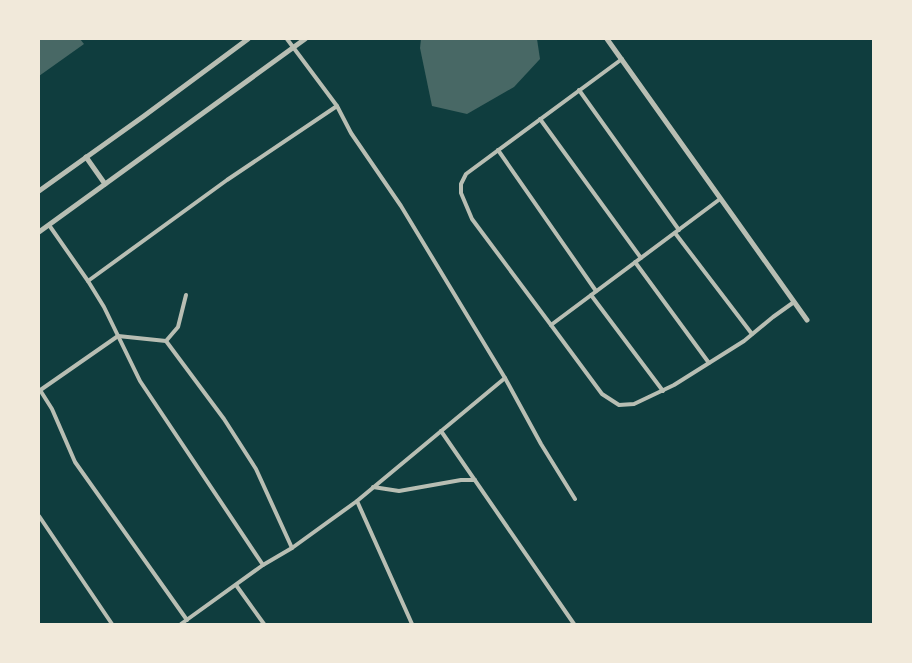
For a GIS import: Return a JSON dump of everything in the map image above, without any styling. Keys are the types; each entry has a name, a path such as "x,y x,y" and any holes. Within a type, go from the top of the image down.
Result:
{"street":[{"path":"39,191 248,39"},
{"path":"39,232 305,39"},
{"path":"607,39 807,320"},
{"path":"86,157 105,184"}],"lane":[{"path":"287,39 337,106 351,133 401,206 505,378 541,444 575,499"},
{"path":"622,59 466,174 461,184 461,194 472,219 602,394 619,405 634,404 674,385 752,334 794,302"},
{"path":"579,90 677,231 752,334"},
{"path":"88,281 227,180 337,106"},
{"path":"540,119 641,258"},
{"path":"498,150 596,291"},
{"path":"551,325 720,199"},
{"path":"49,225 104,307 140,381 263,565"},
{"path":"635,262 708,364"},
{"path":"166,341 178,327 186,295"},
{"path":"590,295 663,390"},
{"path":"187,620 75,462 52,409 40,391 118,336 166,341 224,419 256,469 292,548"},
{"path":"181,624 357,501 505,378"},
{"path":"441,431 574,624"},
{"path":"373,487 399,491 461,480 474,480"},
{"path":"357,501 412,624"},
{"path":"39,516 112,624"},
{"path":"236,585 264,624"}],"building":[{"path":"39,39 80,39 84,44 39,76"},
{"path":"421,39 537,39 540,59 514,87 467,114 432,106 420,48"}]}
